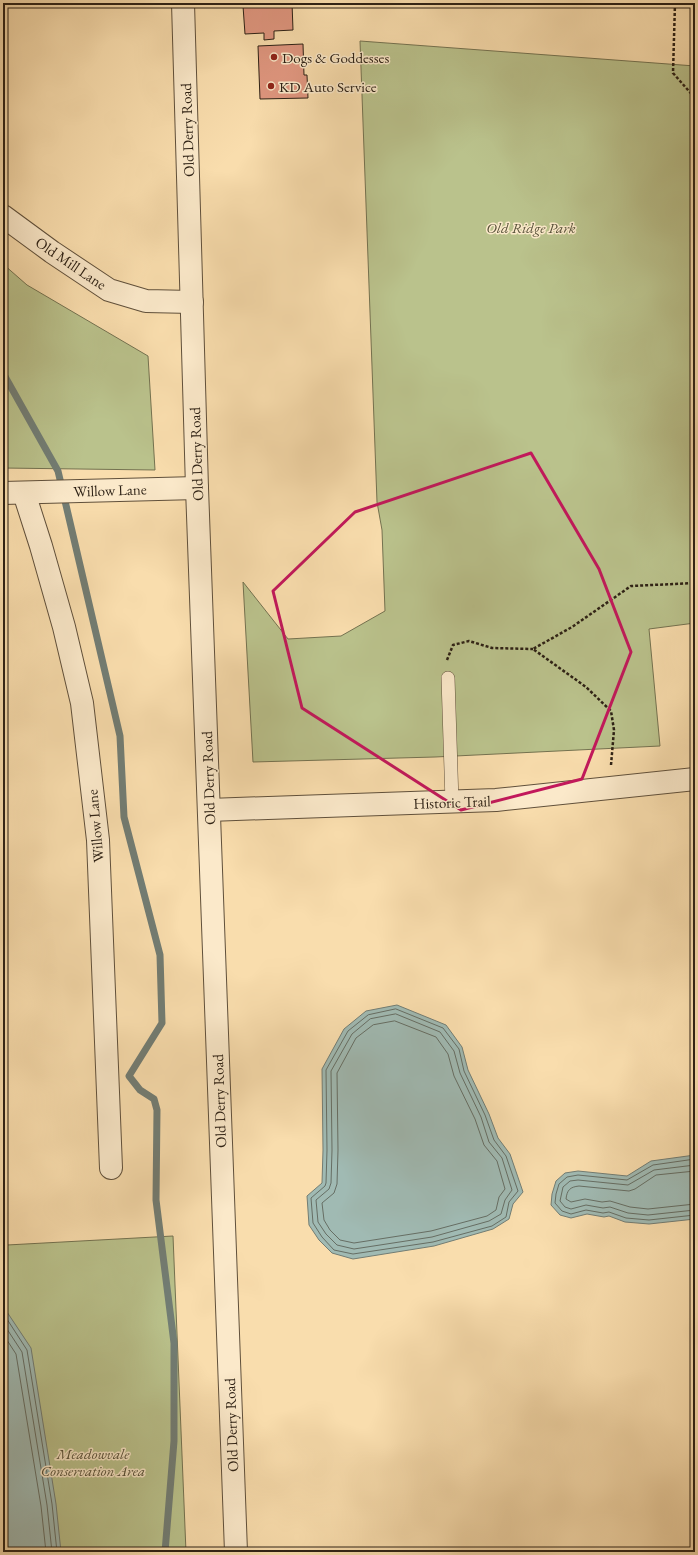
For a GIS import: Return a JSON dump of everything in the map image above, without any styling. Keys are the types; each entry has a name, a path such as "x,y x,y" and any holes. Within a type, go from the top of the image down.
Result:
{"street":[{"name":"Old Derry Road","path":"183,3 197,488 236,1552"},
{"name":"Old Mill Lane","path":"3,216 52,252 109,290 146,301 192,302"},
{"name":"Willow Lane","path":"110,1168 98,840 82,703 64,627 23,493 197,488"},
{"name":"Historic Trail","path":"209,810 496,800 695,779"}],"lane":[{"path":"448,678 452,802"}],"path":[{"path":"675,3 673,73 695,98"},
{"path":"448,678 446,663 453,645 469,641 492,648 533,649 572,627 631,586 695,583"},
{"path":"533,649 586,687 611,711 614,730 608,789"}],"highlighted area":[{"path":"531,453 599,569 631,652 582,779 461,810 302,708 273,591 355,512"}],"green space":[{"name":"Old Ridge Park","path":"360,41 695,66 695,623 649,629 660,746 435,757 253,762 243,582 288,639 341,636 385,611 382,530 377,502"},
{"path":"3,264 27,285 148,356 155,470 3,468"},
{"name":"Meadowvale Conservation Area","path":"173,1236 186,1552 3,1552 3,1240 7,1245"}],"water":[{"path":"397,1005 446,1025 462,1047 468,1070 489,1114 498,1138 510,1154 523,1192 513,1204 509,1219 493,1229 434,1246 353,1259 332,1253 319,1240 309,1225 307,1196 322,1183 322,1069 344,1029 366,1011"},
{"path":"695,1155 695,1219 649,1224 625,1222 609,1216 604,1217 587,1214 571,1218 560,1215 551,1205 552,1194 556,1181 565,1173 578,1171 627,1176 651,1161"},
{"path":"3,1306 31,1348 56,1504 61,1552 3,1552"}],"building":[{"path":"292,3 293,30 274,31 274,39 264,40 264,33 245,34 243,6"},
{"path":"303,44 304,75 307,75 308,98 260,99 258,46"}],"waterway":[{"path":"3,373 58,471 120,736 124,817 160,955 162,1023 129,1076 140,1090 154,1099 157,1110 156,1200 174,1343 174,1441 165,1552"}],"place":[{"name":"Dogs & Goddesses","path":"274,57"},
{"name":"KD Auto Service","path":"271,86"}]}
